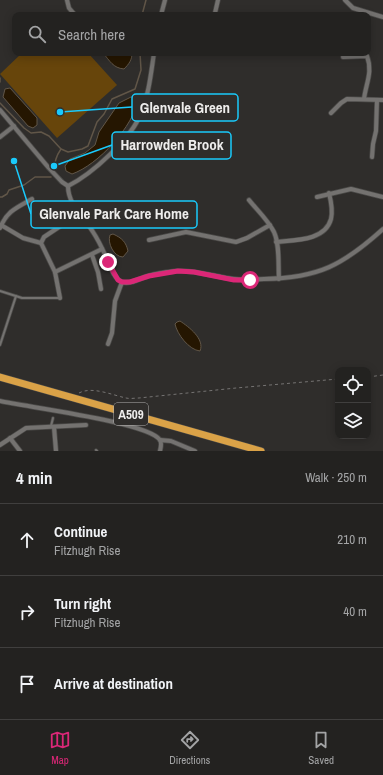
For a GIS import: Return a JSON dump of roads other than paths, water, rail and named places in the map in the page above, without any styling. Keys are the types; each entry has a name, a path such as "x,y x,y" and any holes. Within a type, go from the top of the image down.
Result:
{"highway":[{"name":"A509","path":"0,377 261,451"}],"street":[{"path":"66,0 72,12"},
{"path":"162,12 165,0"},
{"path":"215,12 218,0"},
{"path":"344,0 353,8 366,12"},
{"path":"371,13 383,17"},
{"path":"68,186 77,181 107,157 129,134 141,115 148,93 154,56"},
{"path":"343,57 367,56 370,63 370,72 365,87 364,99"},
{"path":"331,113 341,103 347,100 383,100"},
{"path":"372,157 376,131 377,100"},
{"path":"0,110 52,171 68,186"},
{"path":"0,137 14,126"},
{"path":"68,186 68,196 70,200 94,233 113,272 118,280 122,282 130,282 149,276 178,271 194,272 234,280 279,279 308,275 322,271 342,261 357,251 383,229"},
{"path":"317,197 351,189 383,197"},
{"path":"276,242 320,234 327,228 331,218 332,207 329,193"},
{"path":"32,199 5,217 1,227 23,238 41,243 55,272 60,298"},
{"path":"248,200 270,225 275,234 279,279"},
{"path":"41,243 44,237 80,213"},
{"path":"149,240 186,232 236,242 247,238 270,225"},
{"path":"55,272 102,249"},
{"path":"92,254 98,272 101,289"},
{"path":"108,344 112,333 115,301 122,282"},
{"path":"0,401 130,426 156,436 160,440 162,446 160,451"},
{"path":"0,445 26,428 86,425"},
{"path":"53,427 56,451"},
{"path":"10,438 20,451"},
{"path":"160,440 171,441 194,451"}],"lane":[{"path":"0,291 22,298 60,298"},
{"path":"0,345 16,296"},
{"path":"53,418 53,427"}],"waterway":[{"path":"143,12 146,0"},
{"path":"0,103 24,128 31,133 41,132 49,136 61,149 68,152 82,149 88,146 97,122 104,114 112,99 135,89 141,70 140,56"},
{"path":"54,172 54,166 61,149"},
{"path":"0,197 7,194 9,190 24,185 35,177 51,177"}],"place":[{"name":"Glenvale Green","path":"60,112"},
{"name":"Glenvale Park Care Home","path":"14,161"},
{"name":"Harrowden Brook","path":"54,166"}]}
